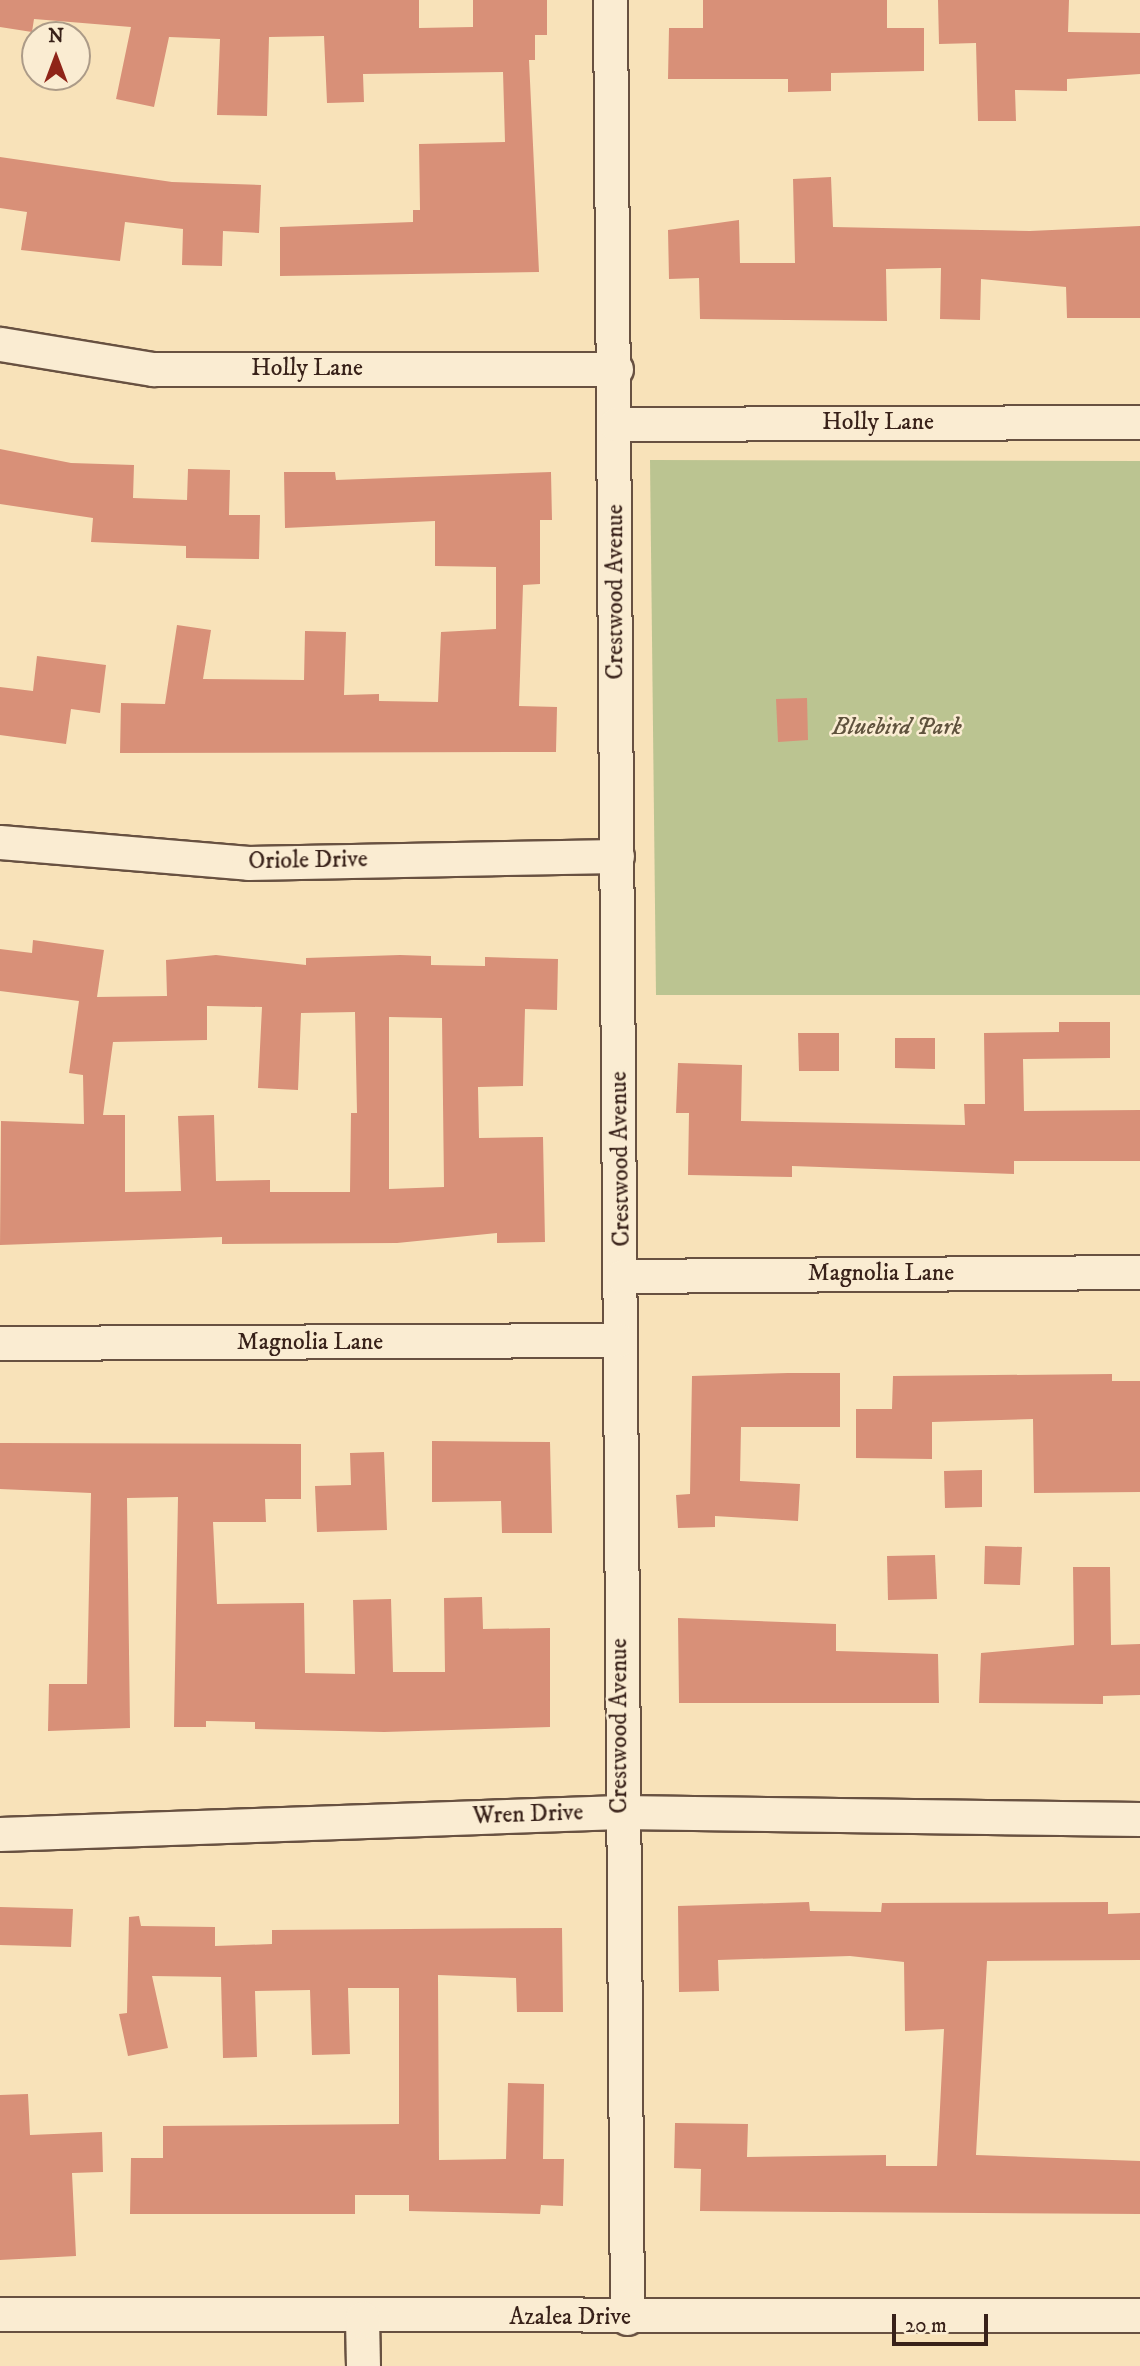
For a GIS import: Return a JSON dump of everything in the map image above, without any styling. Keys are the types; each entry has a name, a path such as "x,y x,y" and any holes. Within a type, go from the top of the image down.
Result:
{"street":[{"name":"Crestwood Avenue","path":"610,0 616,369 617,856 622,1276 619,1340 620,1812 627,2318"},
{"name":"Holly Lane","path":"0,344 153,369 616,369"},
{"name":"Holly Lane","path":"616,424 1140,422"},
{"name":"Oriole Drive","path":"0,842 248,863 617,856"},
{"name":"Magnolia Lane","path":"622,1276 1140,1272"},
{"name":"Magnolia Lane","path":"0,1343 619,1340"},
{"name":"Wren Drive","path":"0,1834 620,1812 1140,1819"},
{"name":"Azalea Drive","path":"0,2314 362,2318 1140,2315"},
{"path":"362,2318 363,2366"}],"green space":[{"name":"Bluebird Park","path":"650,460 1140,461 1140,995 656,995"}],"building":[{"path":"0,0 419,0 419,28 473,27 473,0 547,0 547,35 535,35 535,60 529,60 539,272 280,276 280,227 413,222 413,210 420,210 419,144 505,142 503,72 363,74 364,102 327,103 324,36 269,37 267,116 217,115 220,39 169,37 154,107 116,99 131,27 91,24 91,21 34,19 21,21 21,30 0,27"},
{"path":"703,0 887,0 887,28 924,28 924,71 831,73 831,91 788,92 788,79 668,79 669,28 703,28"},
{"path":"938,0 1069,0 1068,32 1140,33 1140,74 1067,79 1067,91 1015,90 1016,121 978,121 976,43 939,44"},
{"path":"0,157 172,182 261,185 259,233 223,231 222,266 182,265 183,229 125,222 120,261 21,250 27,212 0,208"},
{"path":"831,177 833,227 1030,231 1140,226 1140,318 1067,318 1066,287 981,279 980,320 940,319 941,268 886,269 887,321 700,319 699,278 669,279 668,230 739,220 740,263 795,263 793,179"},
{"path":"0,449 71,463 134,465 133,498 187,500 188,469 230,470 229,515 260,515 259,559 186,558 186,546 91,542 93,518 0,504"},
{"path":"284,472 335,472 336,480 551,472 552,520 540,520 540,584 523,585 519,706 557,707 556,752 120,753 121,703 165,704 177,625 211,630 203,679 304,680 305,631 346,632 344,695 379,694 379,701 438,702 441,632 496,629 496,567 435,566 435,521 285,528"},
{"path":"37,656 106,665 100,713 71,709 66,744 0,735 0,687 33,691"},
{"path":"807,698 808,740 778,742 776,699"},
{"path":"33,940 104,950 97,997 167,996 166,960 216,955 306,965 306,958 400,955 431,956 431,965 485,966 485,957 558,959 557,1010 525,1009 523,1086 478,1087 479,1138 543,1137 545,1242 497,1243 497,1233 397,1243 222,1244 222,1237 0,1245 1,1121 84,1124 83,1075 69,1073 79,1001 0,991 0,949 32,953","holes":["207,1006 262,1007 258,1088 298,1090 301,1013 355,1012 357,1113 351,1113 350,1192 270,1192 270,1180 216,1181 214,1115 178,1116 181,1191 125,1192 125,1115 103,1115 113,1042 207,1040","389,1017 442,1018 444,1187 389,1189"]},
{"path":"1059,1022 1110,1022 1110,1058 1023,1059 1024,1111 1140,1110 1140,1161 1014,1161 1014,1174 792,1166 792,1177 688,1175 689,1113 676,1113 678,1063 742,1065 741,1121 965,1125 964,1104 985,1104 984,1033 1059,1032"},
{"path":"798,1033 839,1033 839,1071 799,1071"},
{"path":"895,1038 935,1038 935,1069 895,1068"},
{"path":"840,1373 840,1427 741,1427 740,1481 800,1484 798,1521 715,1516 715,1527 678,1528 676,1495 690,1494 692,1376"},
{"path":"1112,1374 1112,1381 1140,1381 1140,1492 1034,1493 1033,1419 932,1422 932,1459 856,1458 856,1409 892,1409 893,1376"},
{"path":"432,1441 550,1442 552,1533 502,1533 501,1501 432,1502"},
{"path":"0,1443 301,1444 301,1499 265,1499 266,1522 213,1522 217,1604 304,1603 305,1673 355,1674 353,1600 391,1599 393,1672 445,1672 444,1598 482,1597 483,1629 550,1628 550,1727 384,1732 255,1729 255,1722 206,1721 206,1727 174,1727 178,1497 127,1498 130,1728 48,1731 49,1684 87,1684 91,1493 0,1489"},
{"path":"384,1452 387,1530 317,1532 315,1486 351,1485 350,1453"},
{"path":"982,1470 982,1507 945,1508 944,1471"},
{"path":"985,1546 1022,1547 1020,1585 984,1584"},
{"path":"935,1555 937,1599 888,1600 887,1556"},
{"path":"1073,1567 1110,1567 1111,1645 1140,1644 1140,1695 1103,1696 1103,1704 979,1703 981,1653 1074,1645"},
{"path":"678,1618 836,1624 836,1651 938,1654 939,1703 679,1703"},
{"path":"809,1902 810,1911 881,1912 882,1903 1108,1902 1108,1914 1140,1913 1140,1960 987,1961 976,2155 1140,2161 1140,2214 700,2211 701,2169 674,2168 675,2123 748,2124 747,2157 886,2155 886,2166 937,2166 944,2029 905,2031 904,1962 850,1956 718,1960 719,1991 679,1992 678,1906"},
{"path":"0,1907 73,1909 71,1947 0,1945"},
{"path":"139,1916 141,1926 215,1927 215,1946 272,1944 272,1930 562,1928 563,2012 517,2012 516,1978 438,1975 439,2160 506,2159 508,2083 544,2084 543,2159 564,2159 563,2206 541,2205 540,2214 409,2211 409,2195 355,2195 355,2214 130,2214 131,2158 163,2158 163,2126 399,2124 399,1988 348,1988 350,2054 312,2055 310,1990 255,1991 257,2057 223,2058 221,1977 152,1976 168,2048 128,2056 119,2014 127,2013 129,1917"},
{"path":"28,2094 30,2135 102,2132 103,2172 72,2173 76,2256 0,2260 0,2095"}]}
